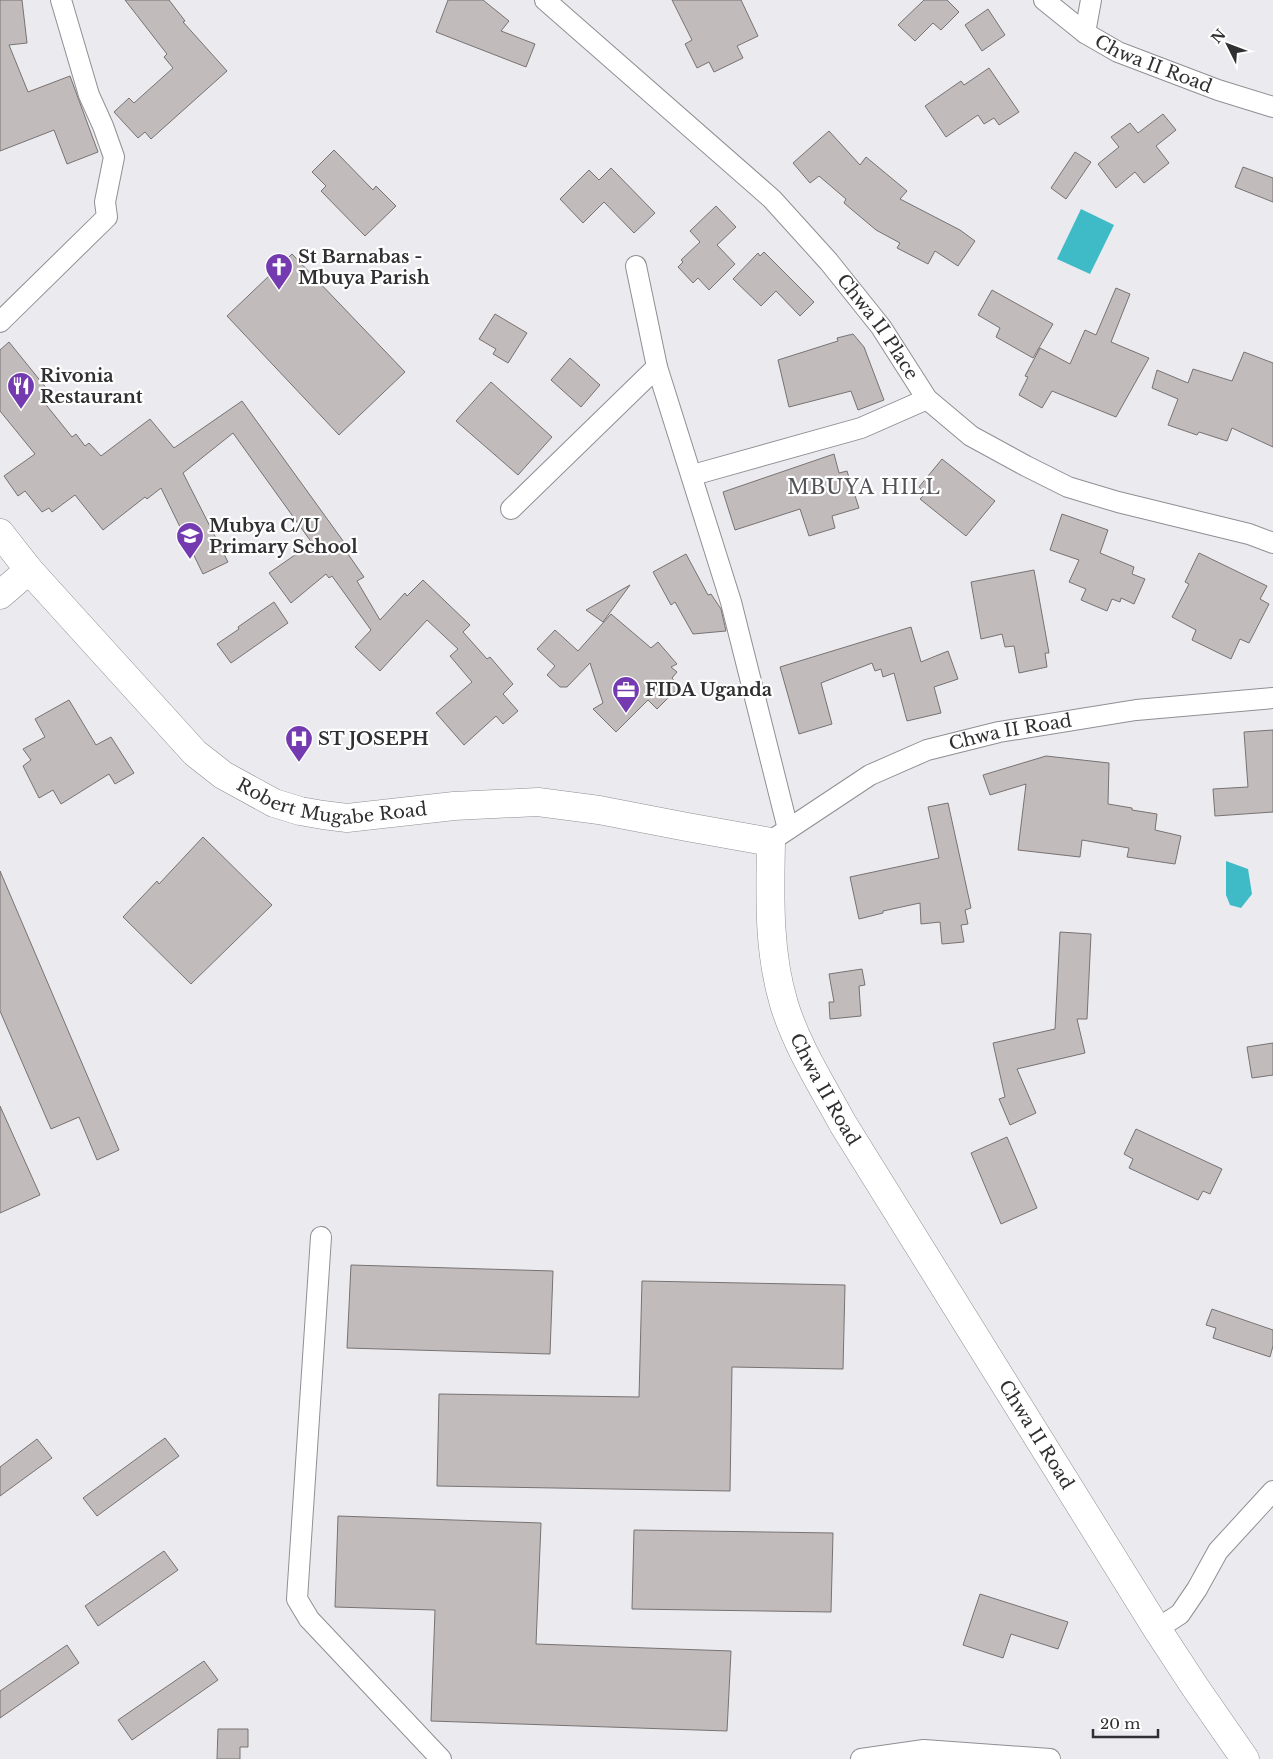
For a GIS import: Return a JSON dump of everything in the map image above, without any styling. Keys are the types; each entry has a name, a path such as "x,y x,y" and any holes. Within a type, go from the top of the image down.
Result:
{"street":[{"path":"0,322 107,217 106,202 114,158 103,126 89,95 61,0"},
{"name":"Chwa II Place","path":"546,0 772,199 829,262 881,327 928,398 971,436 1068,487 1118,502 1249,534 1273,543"},
{"name":"Chwa II Road","path":"1044,0 1085,33 1118,52 1218,90 1273,107"},
{"path":"1085,33 1091,0"},
{"path":"636,266 658,367 731,602 779,835"},
{"path":"511,509 658,367"},
{"path":"692,475 861,428 928,398"},
{"name":"Robert Mugabe Road","path":"0,533 28,570 195,753 223,775 274,803 300,811 347,818 454,806 538,802 599,810 687,828 779,835"},
{"path":"0,595 28,570"},
{"name":"Chwa II Road","path":"1245,1759 1157,1629 843,1124 799,1042 784,1004 775,966 770,926 779,835 870,775 927,750 999,732 1136,710 1273,698"},
{"path":"322,1237 297,1599 309,1619 441,1759"},
{"path":"1157,1629 1180,1614 1218,1552 1273,1491"},
{"path":"861,1759 924,1750 1050,1759"}],"water":[{"path":"1081,209 1114,225 1090,274 1057,259"},
{"path":"1226,861 1248,869 1252,894 1241,908 1230,905 1226,895"}],"building":[{"path":"0,0 22,0 27,43 9,45 28,92 70,76 98,152 67,164 54,130 0,151"},
{"path":"125,0 169,0 185,21 183,22 227,71 151,139 145,132 138,138 114,112 129,98 134,103 173,68 164,57 167,54"},
{"path":"448,0 483,0 509,21 501,31 535,44 526,67 436,32"},
{"path":"672,0 741,0 758,36 737,46 743,58 714,72 709,62 697,68 685,44 692,40"},
{"path":"924,0 947,0 959,12 941,30 933,23 915,41 898,25"},
{"path":"988,9 1005,35 982,51 965,25"},
{"path":"989,68 1019,112 999,125 994,118 984,124 978,115 946,137 925,106 961,81 964,85"},
{"path":"1163,114 1176,130 1156,146 1169,163 1144,183 1135,172 1116,188 1098,164 1119,147 1111,137 1130,123 1138,133"},
{"path":"829,131 860,165 866,157 907,191 900,199 960,230 975,241 958,266 935,251 928,264 897,248 900,243 876,230 844,203 846,199 819,176 810,183 793,163"},
{"path":"334,150 373,190 376,186 396,206 365,236 321,191 326,186 312,172"},
{"path":"1075,152 1091,162 1066,199 1051,188"},
{"path":"1243,167 1273,178 1273,202 1235,187"},
{"path":"611,168 655,213 634,233 604,202 583,223 560,199 589,170 599,180"},
{"path":"716,206 736,227 717,245 735,264 709,290 698,278 693,283 678,267 683,262 681,260 700,242 690,231"},
{"path":"764,252 814,302 800,316 776,291 761,306 733,279 758,253 760,256"},
{"path":"292,254 405,372 339,435 227,316"},
{"path":"1116,288 1130,294 1111,342 1149,358 1116,417 1052,391 1042,408 1019,395 1028,377 1025,376 1040,348 1070,364 1085,330 1096,335"},
{"path":"992,290 1053,324 1033,358 996,337 1000,328 978,315"},
{"path":"495,314 527,333 508,363 493,354 496,349 479,339"},
{"path":"853,334 864,347 884,400 858,410 851,391 789,407 778,360 838,341 837,338"},
{"path":"9,342 51,394 43,401 72,437 76,434 85,446 89,443 101,456 150,419 174,448 242,401 346,545 343,547 364,577 357,581 380,620 405,593 407,596 423,580 470,625 463,632 487,659 490,657 513,684 503,694 518,711 503,724 496,716 464,745 436,713 472,682 450,656 458,649 427,620 380,671 355,647 371,630 332,576 329,578 326,574 291,603 269,573 312,543 233,433 183,473 228,562 203,574 161,488 147,499 145,497 103,530 75,495 52,512 49,508 42,512 25,491 18,496 4,476 35,454 0,411 0,350"},
{"path":"1244,352 1273,363 1273,447 1232,428 1227,441 1199,432 1197,435 1168,425 1178,399 1152,388 1157,370 1188,383 1193,369 1232,381"},
{"path":"570,358 600,385 581,407 551,380"},
{"path":"491,382 552,437 518,475 456,421"},
{"path":"834,454 839,473 847,471 859,508 832,516 835,528 809,536 800,509 735,530 723,492"},
{"path":"942,459 995,501 966,536 920,499 926,493 919,487"},
{"path":"1062,514 1108,530 1100,553 1134,567 1132,574 1145,579 1134,604 1121,598 1120,602 1112,599 1107,611 1081,600 1086,589 1069,582 1079,560 1050,550"},
{"path":"1199,553 1267,586 1260,599 1269,604 1249,643 1240,639 1231,659 1192,640 1196,630 1172,617 1189,584 1185,582"},
{"path":"686,554 708,595 711,594 721,609 726,631 693,634 675,602 671,605 653,572"},
{"path":"1034,570 1049,653 1045,653 1047,667 1019,673 1014,646 1005,647 1002,634 981,639 971,582"},
{"path":"630,585 603,622 586,610"},
{"path":"274,602 288,623 231,663 217,644"},
{"path":"611,614 651,648 658,642 677,664 671,667 677,672 672,678 679,687 657,709 648,700 616,732 593,709 603,703 590,663 567,687 560,687 547,675 555,666 537,649 555,630 578,651"},
{"path":"911,627 921,662 948,651 958,679 934,687 941,713 907,721 894,673 883,677 881,669 875,671 872,663 821,683 832,724 799,734 780,667"},
{"path":"69,700 96,745 111,737 134,773 115,784 109,774 61,804 53,790 39,798 23,766 31,760 23,749 45,737 35,719"},
{"path":"1273,730 1273,812 1215,816 1213,789 1248,787 1244,732"},
{"path":"1046,756 1109,763 1108,804 1157,814 1155,830 1181,836 1175,864 1127,857 1129,848 1082,840 1080,857 1018,850 1026,784 990,795 983,775"},
{"path":"948,803 971,908 965,910 968,924 961,925 964,942 942,944 940,922 921,924 920,903 883,911 883,913 859,919 850,877 939,858 928,807"},
{"path":"203,837 272,905 191,984 123,917 157,881 159,884"},
{"path":"0,871 119,1150 97,1160 79,1117 51,1129 0,1011"},
{"path":"1060,932 1091,934 1087,1019 1077,1019 1085,1053 1017,1069 1036,1113 1010,1125 999,1099 1005,1097 993,1043 1055,1029"},
{"path":"862,969 865,985 859,986 861,1016 830,1019 829,1002 834,1002 829,974"},
{"path":"1273,1043 1273,1075 1252,1078 1247,1047"},
{"path":"0,1106 40,1195 0,1213"},
{"path":"1136,1129 1222,1169 1210,1194 1203,1191 1198,1200 1129,1168 1133,1159 1124,1154"},
{"path":"1007,1137 1037,1208 1001,1224 971,1153"},
{"path":"351,1265 553,1271 550,1354 347,1348"},
{"path":"642,1281 845,1285 843,1369 732,1367 730,1491 437,1486 439,1394 639,1397"},
{"path":"1212,1309 1273,1330 1273,1346 1270,1357 1213,1338 1216,1328 1206,1325"},
{"path":"165,1438 179,1456 97,1516 83,1498"},
{"path":"37,1439 52,1458 0,1496 0,1467"},
{"path":"338,1516 541,1523 536,1644 731,1651 727,1731 431,1721 435,1610 335,1607"},
{"path":"634,1530 833,1533 831,1612 632,1609"},
{"path":"164,1551 178,1570 98,1626 85,1606"},
{"path":"980,1594 1068,1622 1058,1649 1011,1634 1003,1658 963,1645"},
{"path":"67,1645 79,1663 0,1718 0,1691"},
{"path":"204,1661 218,1680 132,1740 118,1720"},
{"path":"218,1729 248,1729 248,1747 240,1747 240,1759 217,1759"}],"place":[{"name":"St Barnabas - Mbuya Parish","path":"279,291"},
{"name":"Rivonia Restaurant","path":"21,410"},
{"name":"Mubya C/U Primary School","path":"190,560"},
{"name":"FIDA Uganda","path":"626,714"},
{"name":"ST JOSEPH","path":"299,763"}],"district":[{"name":"MBUYA HILL","path":"864,487"}]}
